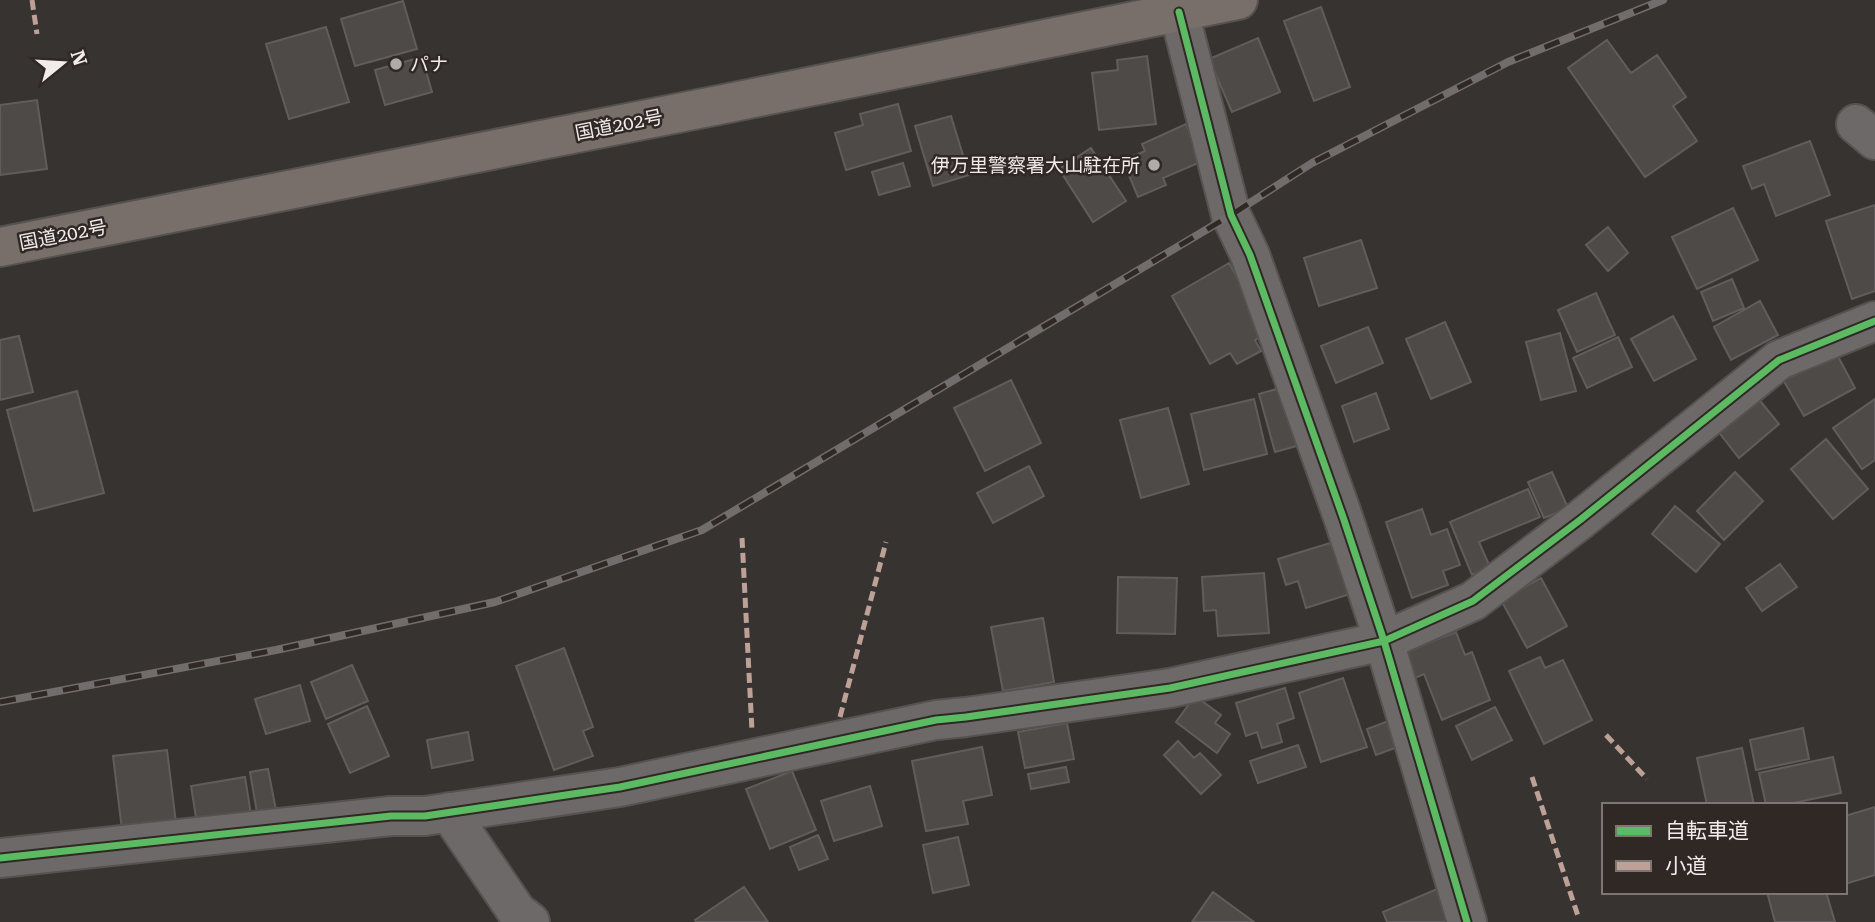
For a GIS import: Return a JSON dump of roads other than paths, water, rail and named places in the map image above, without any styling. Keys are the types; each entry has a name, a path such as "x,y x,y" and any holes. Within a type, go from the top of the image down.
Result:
{"highway":[{"name":"国道202号","path":"0,247 1158,10 1238,0"}],"street":[{"path":"1158,10 1231,215 1250,256 1343,517 1384,641 1467,922"},
{"path":"0,858 391,816 425,816 620,787 936,720 1170,688 1384,641 1473,601 1580,520 1779,360 1875,321"},
{"path":"449,812 517,912 530,922"}],"railway":[{"path":"0,702 276,650 495,602 702,530 1231,215 1312,163 1508,62 1663,0"}],"place":[{"name":"パナ","path":"396,64"},
{"name":"伊万里警察署大山駐在所","path":"1154,165"}]}
